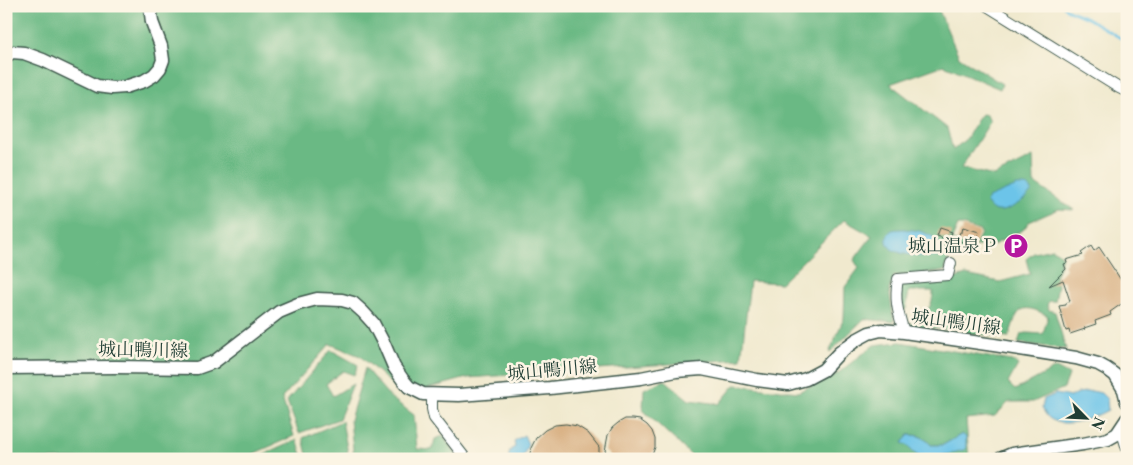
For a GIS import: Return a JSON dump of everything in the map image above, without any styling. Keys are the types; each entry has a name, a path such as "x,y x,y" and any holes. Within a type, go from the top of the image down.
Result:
{"main road":[{"path":"6,56 12,52 24,53 98,86 112,88 132,85 154,75 160,68 163,60 161,46 152,22 150,6"},
{"name":"城山鴨川線","path":"6,368 197,368 214,362 279,312 298,304 318,299 342,300 353,303 363,312 373,323 394,367 403,380 410,387 423,394 459,395 559,387 702,369 788,384 806,380 823,370 839,353 868,332 881,330 1067,356 1098,364 1115,375 1124,390 1127,402"},
{"path":"1000,459 1012,454 1108,439 1117,434 1124,424"}],"street":[{"path":"988,6 1127,92"},
{"path":"904,332 895,293 898,279 948,275 951,263"},
{"path":"432,395 434,418 466,459"},
{"path":"1124,424 1127,449"}],"green space":[{"path":"6,6 937,6 959,57 1002,84 1000,89 944,65 890,84 947,128 953,150 967,138 982,114 987,115 990,122 961,168 994,176 1033,157 1034,183 1074,210 1059,209 1029,222 1023,230 991,246 975,246 981,233 980,231 958,225 952,241 973,247 975,251 966,251 962,257 949,256 945,271 894,276 889,290 894,322 864,319 829,353 844,318 845,287 859,268 854,260 872,236 844,220 781,283 750,281 741,359 467,378 404,395 360,356 330,344 282,398 294,436 241,459 6,459"},
{"path":"1052,249 1062,256 1055,276 1058,285 1055,301 1049,301 1047,305 1049,310 1055,312 1066,349 1018,343 1021,334 1043,334 1048,316 1031,309 1025,309 1017,315 1009,337 966,333 968,320 955,314 948,329 911,327 913,320 929,308 933,291 909,291 906,309 902,312 899,295 902,282 949,280 966,275 1000,282 1030,274 1026,259 1034,253"},
{"path":"900,342 1012,361 1018,365 1008,383 1015,390 1056,368 1069,375 1064,388 1033,402 1009,402 995,416 966,419 969,459 695,459 643,410 644,389 665,380 689,400 719,404 735,385 798,392 837,374 874,345","holes":["962,434 922,458 911,449 909,435 922,437 931,445 943,445"]},
{"path":"331,350 358,365 354,375 343,371 326,384 333,396 353,384 339,419 299,433 287,401"},
{"path":"365,368 391,398 414,415 417,449 432,450 435,439 443,436 459,459 354,459 350,420"},
{"path":"342,421 349,459 308,459 303,438"},
{"path":"297,440 302,459 254,459"}],"water":[{"path":"1017,186 1028,187 1032,191 1022,201 1007,210 996,211 986,202 988,198"},
{"path":"904,229 923,232 936,239 941,249 938,257 909,255 893,250 887,240 889,232"},
{"path":"1092,391 1101,393 1107,399 1108,410 1079,422 1063,423 1056,421 1048,417 1042,408 1044,399 1056,394 1070,397 1078,393"},
{"path":"962,434 966,437 966,449 939,456 919,456 909,446 902,443 909,435 913,435 924,438 931,445 943,445"},
{"path":"524,435 528,444 522,459 508,459 510,450 515,447 514,441"}],"building":[{"path":"963,227 979,232 974,246 957,240"},
{"path":"940,228 952,232 949,240 937,236"},
{"path":"1091,246 1094,251 1099,247 1127,289 1127,300 1110,312 1111,315 1095,321 1096,324 1070,334 1069,330 1066,331 1059,306 1066,305 1070,301 1063,280 1049,286 1066,269 1064,264 1067,263 1066,260 1083,255 1081,253"},
{"path":"625,419 640,420 652,431 655,447 649,459 613,459 605,451 608,435 612,428"},
{"path":"555,425 577,426 588,433 599,447 599,459 529,459 531,448 536,438 545,430"}],"waterway":[{"path":"1064,6 1066,9 1087,18 1127,42"}],"place":[{"name":"城山温泉Ｐ","path":"1016,246"}]}
